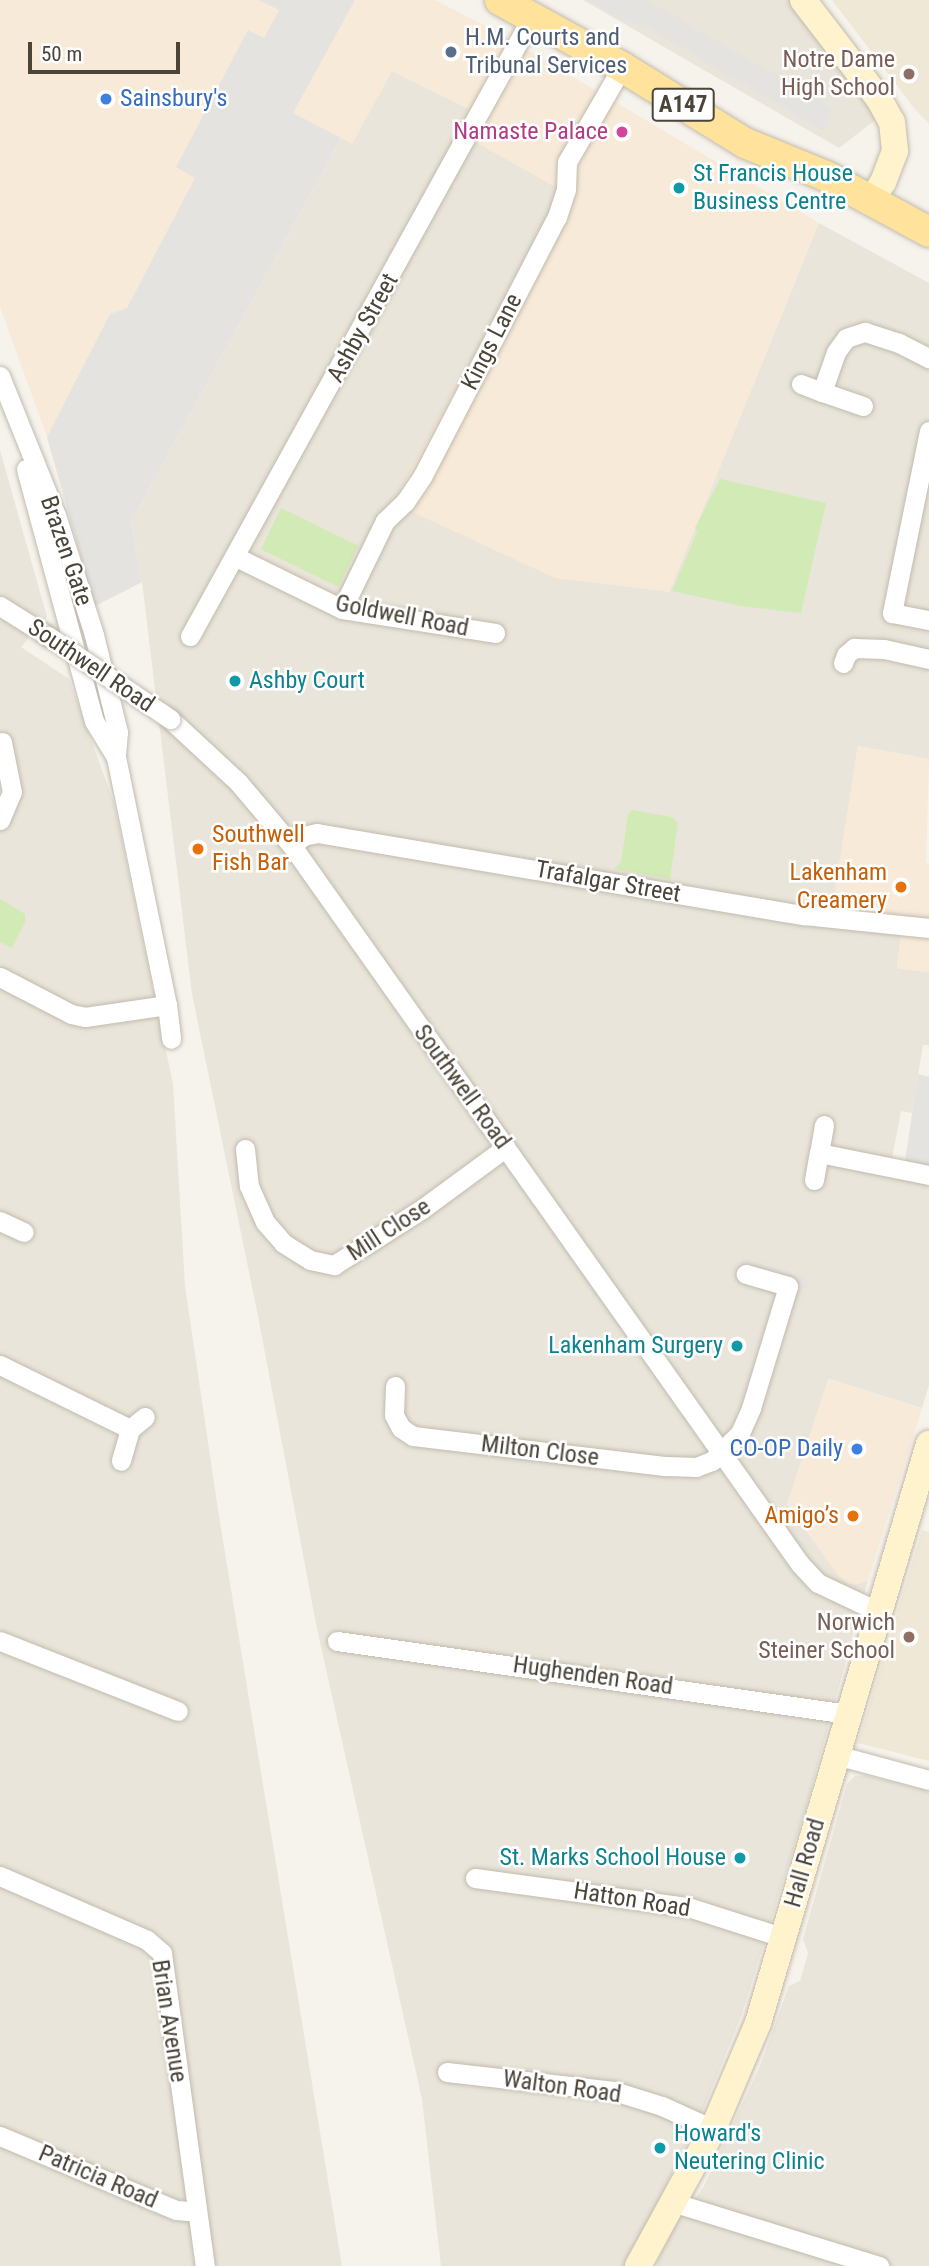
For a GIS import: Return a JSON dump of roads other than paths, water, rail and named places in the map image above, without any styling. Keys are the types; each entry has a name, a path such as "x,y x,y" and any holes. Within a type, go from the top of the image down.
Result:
{"main road":[{"name":"A147","path":"500,0 622,67 745,143 826,176 929,232"}],"street":[{"path":"803,0 879,99 892,122 895,151 883,182 870,202"},
{"name":"Ashby Street","path":"190,636 532,17"},
{"name":"Kings Lane","path":"342,609 385,521 405,502 423,475 551,229 566,190 567,162 622,67"},
{"path":"822,392 836,352 846,338 865,332 899,343 929,358"},
{"name":"Brazen Gate","path":"2,383 56,515 94,635 118,732 116,757 167,1005 171,1039"},
{"path":"801,384 863,406"},
{"path":"929,431 892,613 929,620"},
{"name":"Goldwell Road","path":"236,557 342,609 495,633"},
{"name":"Southwell Road","path":"0,606 170,719 238,782 292,846 800,1564 818,1583 877,1611"},
{"path":"843,663 846,655 854,648 884,649 929,659"},
{"path":"0,820 12,792 11,775 2,742"},
{"name":"Trafalgar Street","path":"292,846 303,836 317,833 804,915 929,928"},
{"path":"0,977 71,1014 85,1017 167,1005"},
{"path":"814,1180 824,1125"},
{"name":"Mill Close","path":"245,1149 249,1186 265,1222 283,1243 310,1260 334,1265 422,1209 506,1147"},
{"path":"819,1153 929,1175"},
{"path":"0,1221 24,1232"},
{"path":"721,1453 740,1433 751,1408 788,1286 746,1274"},
{"path":"0,1365 138,1423 121,1461"},
{"name":"Milton Close","path":"395,1386 394,1415 401,1428 413,1436 683,1467 712,1461 721,1453"},
{"name":"Hall Road","path":"638,2266 713,2129 758,2023 785,1938 877,1611 928,1450"},
{"path":"0,1641 178,1711"},
{"name":"Hughenden Road","path":"337,1641 825,1708 848,1714"},
{"path":"836,1755 929,1780"},
{"name":"Brian Avenue","path":"0,1876 147,1940 162,1953 205,2266"},
{"name":"Hatton Road","path":"475,1878 688,1907 785,1938"},
{"name":"Walton Road","path":"447,2072 614,2091 662,2106 713,2129"},
{"name":"Patricia Road","path":"0,2136 176,2210 197,2212"},
{"path":"672,2202 879,2266"}],"place":[{"name":"H.M. Courts and Tribunal Services","path":"451,52"},
{"name":"Notre Dame High School","path":"909,74"},
{"name":"Sainsbury's","path":"106,99"},
{"name":"Namaste Palace","path":"622,132"},
{"name":"St Francis House Business Centre","path":"679,188"},
{"name":"Ashby Court","path":"235,681"},
{"name":"Southwell Fish Bar","path":"198,849"},
{"name":"Lakenham Creamery","path":"901,887"},
{"name":"Lakenham Surgery","path":"737,1346"},
{"name":"CO-OP Daily","path":"857,1449"},
{"name":"Amigo’s","path":"853,1516"},
{"name":"Norwich Steiner School","path":"909,1637"},
{"name":"St. Marks School House","path":"740,1858"},
{"name":"Howard's Neutering Clinic","path":"660,2148"}]}
